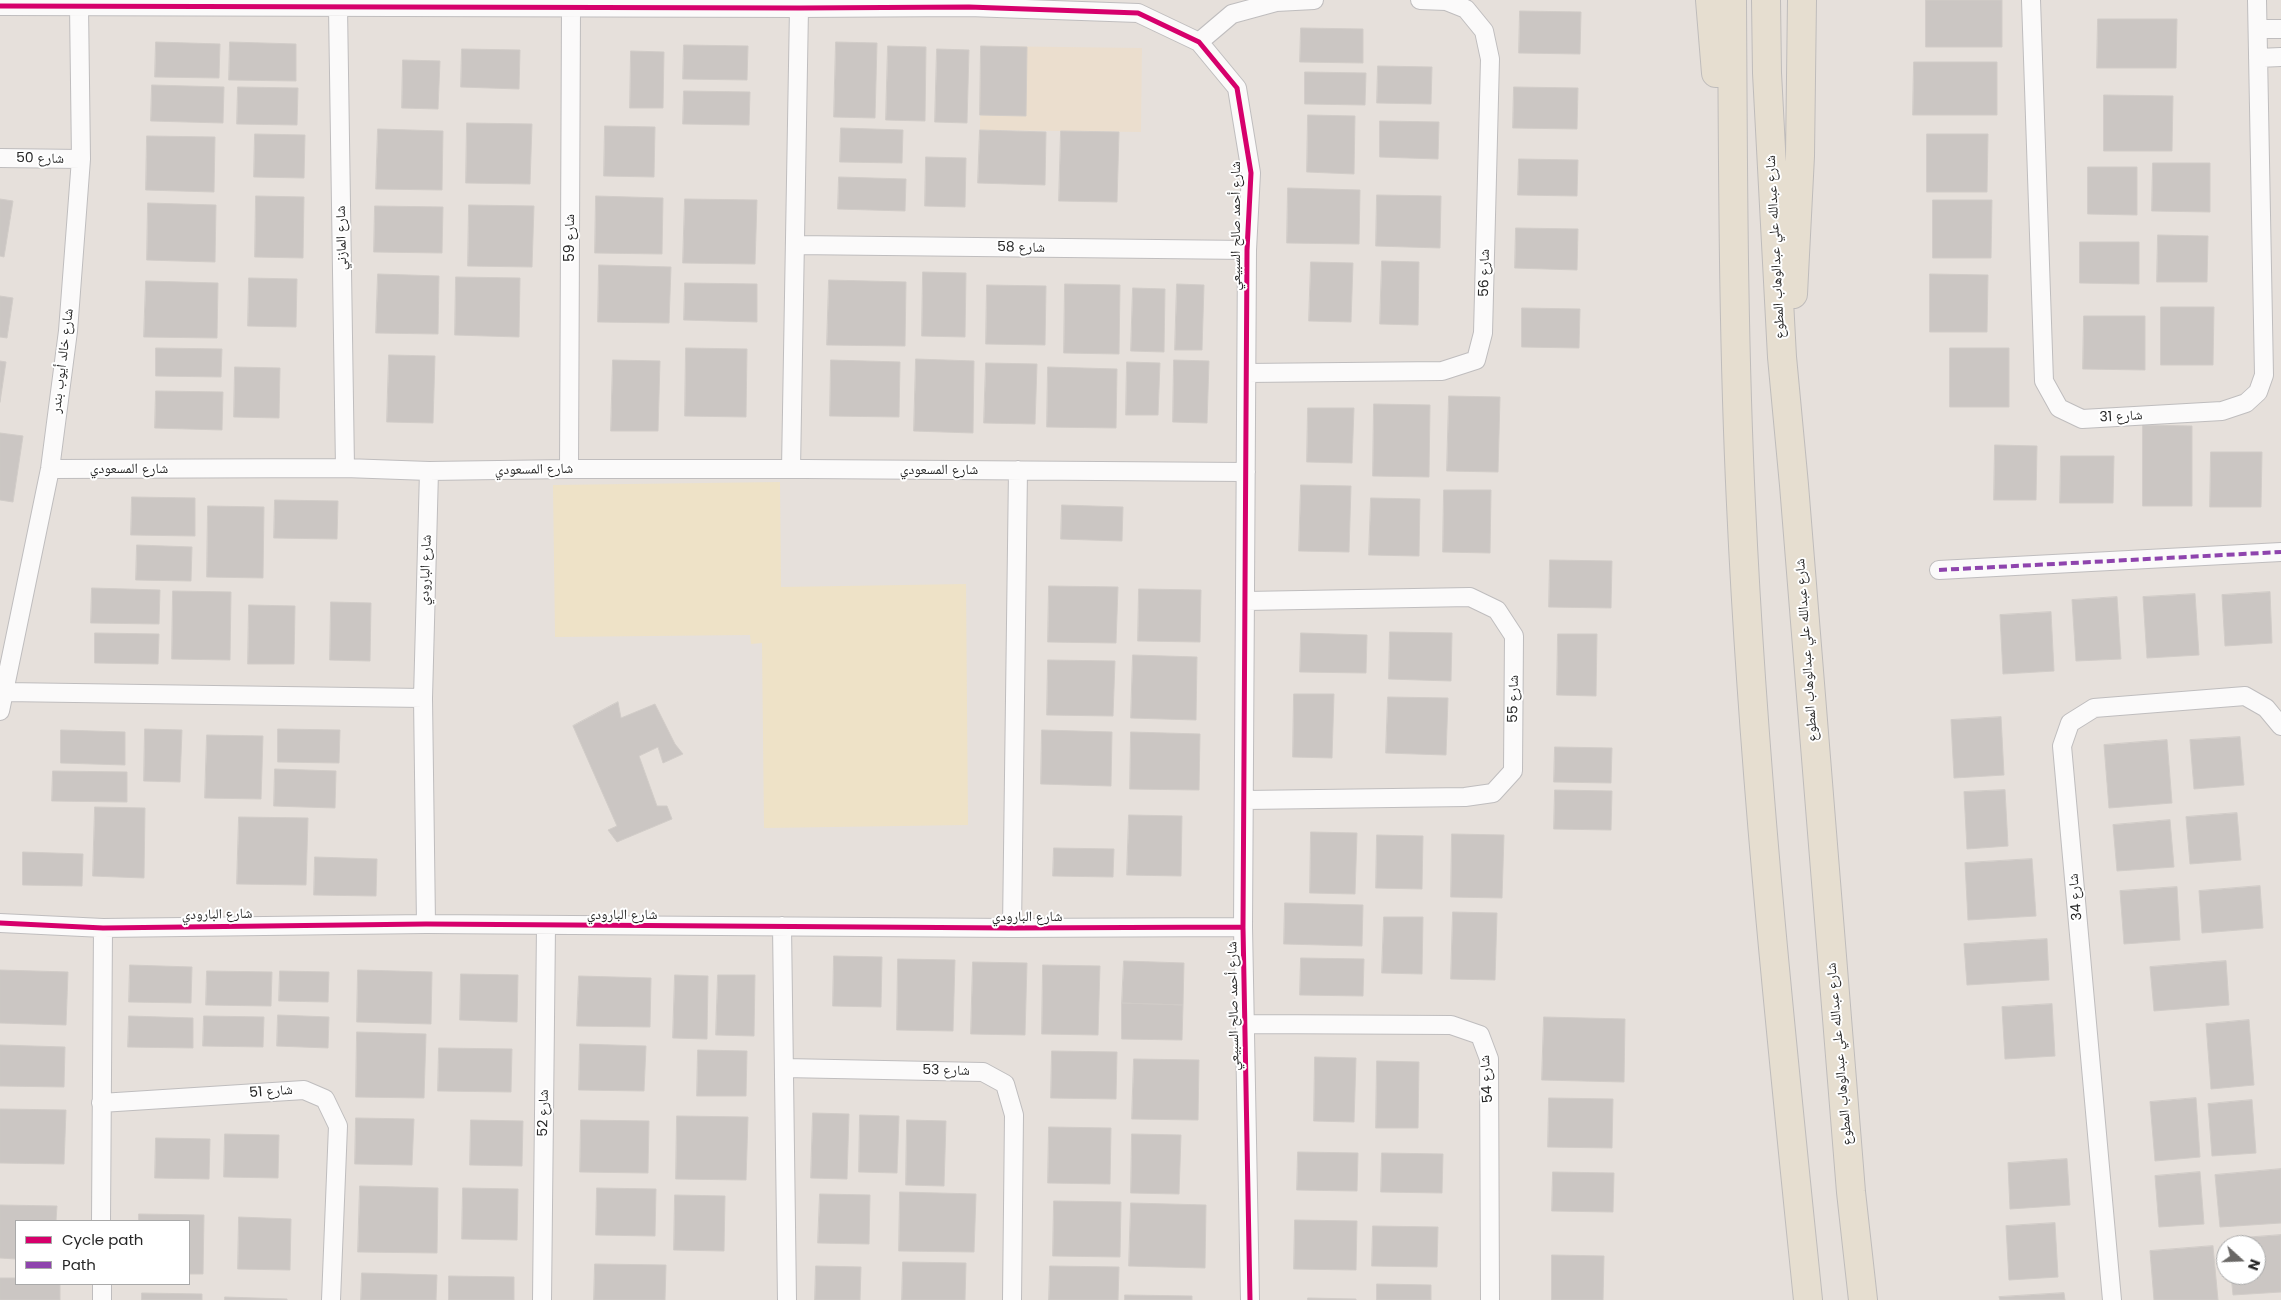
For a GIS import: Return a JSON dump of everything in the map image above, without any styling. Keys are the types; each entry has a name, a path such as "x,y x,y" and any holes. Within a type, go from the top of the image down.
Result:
{"main road":[{"path":"1710,0 1733,250"},
{"path":"1732,0 1733,250 1741,505 1760,795 1808,1300"},
{"name":"شارع عبدالله علي عبدالوهاب المطوع","path":"1766,0 1768,83 1782,357 1850,1182 1863,1300"},
{"path":"1782,357 1793,291 1797,250 1802,0"}],"street":[{"path":"1200,42 1232,14 1276,2 1314,0"},
{"name":"شارع 56","path":"1247,372 1442,371 1476,360 1483,333 1490,59 1484,31 1466,9 1446,1 1420,0"},
{"name":"شارع 31","path":"2031,0 2044,380 2059,408 2082,419 2222,411 2246,403 2258,392 2264,375 2257,0"},
{"name":"شارع أحمد صالح السبيعي","path":"0,6 571,8 670,4 799,8 969,4 1138,13 1200,42 1237,88 1250,174 1247,250 1244,927 1250,1300"},
{"name":"شارع خالد أيوب بندر","path":"0,711 50,469 68,331 81,159 79,6"},
{"name":"شارع المازني","path":"338,7 345,468"},
{"name":"شارع 59","path":"568,469 571,8"},
{"path":"791,469 799,8"},
{"path":"2259,29 2281,29"},
{"path":"2258,58 2281,57"},
{"name":"شارع 50","path":"0,158 81,159"},
{"name":"شارع 58","path":"795,245 1247,250"},
{"name":"شارع المسعودي","path":"50,469 345,468 429,472 568,469 1246,472"},
{"path":"1012,928 1018,470"},
{"name":"شارع البارودي","path":"426,924 423,698 429,472"},
{"path":"1939,570 2281,552"},
{"name":"شارع 55","path":"1246,601 1470,597 1497,610 1514,636 1513,771 1493,793 1466,797 1246,800"},
{"path":"5,692 423,698"},
{"name":"شارع 34","path":"2112,1300 2062,746 2070,723 2094,708 2246,696 2266,708 2281,726"},
{"name":"شارع البارودي","path":"0,923 103,928 426,924 1012,928 1244,927"},
{"name":"شارع 52","path":"542,1300 546,926"},
{"path":"782,926 787,1300"},
{"path":"102,1220 103,928"},
{"name":"شارع 54","path":"1246,1024 1452,1025 1480,1034 1489,1059 1490,1300"},
{"name":"شارع 53","path":"785,1068 983,1072 1006,1084 1014,1115 1012,1300"},
{"name":"شارع 51","path":"101,1103 304,1090 325,1099 338,1126 331,1300"},
{"path":"102,1285 102,1300"}],"shaded area":[{"path":"981,46 1142,48 1141,132 980,130"}],"sand":[{"path":"780,482 781,587 966,584 968,825 764,828 762,643 751,644 750,635 555,637 553,485"}],"building":[{"path":"1926,0 2002,0 2002,47 1926,47"},
{"path":"1520,11 1581,12 1580,54 1519,53"},
{"path":"2098,19 2177,19 2176,68 2097,68"},
{"path":"1301,28 1363,29 1363,63 1300,62"},
{"path":"156,42 220,44 219,78 155,77"},
{"path":"230,42 296,44 296,81 229,80"},
{"path":"836,42 877,43 875,118 834,117"},
{"path":"684,45 748,46 747,80 683,79"},
{"path":"888,46 926,47 925,121 886,120"},
{"path":"981,46 1027,47 1026,116 980,115"},
{"path":"462,49 520,50 519,89 461,87"},
{"path":"937,49 969,50 967,123 935,122"},
{"path":"631,51 664,52 663,108 630,108"},
{"path":"403,60 440,61 438,109 402,108"},
{"path":"1914,62 1997,62 1997,115 1913,115"},
{"path":"1378,66 1432,67 1431,104 1377,103"},
{"path":"1305,72 1366,73 1365,105 1305,104"},
{"path":"152,85 224,87 223,123 151,121"},
{"path":"238,87 298,88 297,125 237,124"},
{"path":"1514,87 1578,88 1577,129 1513,128"},
{"path":"684,91 750,92 749,125 683,124"},
{"path":"2104,95 2173,96 2172,151 2104,151"},
{"path":"1308,115 1355,116 1354,174 1307,172"},
{"path":"1380,121 1439,122 1438,159 1380,157"},
{"path":"467,123 532,124 530,184 466,183"},
{"path":"605,126 655,127 654,177 604,176"},
{"path":"841,128 903,130 902,163 840,162"},
{"path":"378,129 443,131 442,190 376,189"},
{"path":"980,130 1046,132 1045,185 978,183"},
{"path":"1061,131 1119,132 1117,202 1059,201"},
{"path":"255,134 305,135 304,178 254,177"},
{"path":"1927,134 1988,134 1987,192 1927,192"},
{"path":"147,136 215,137 214,192 146,190"},
{"path":"926,157 966,158 965,207 925,206"},
{"path":"1519,159 1578,160 1577,196 1518,195"},
{"path":"2153,163 2210,163 2210,212 2152,211"},
{"path":"2088,167 2137,167 2137,215 2088,214"},
{"path":"839,177 906,179 905,211 838,209"},
{"path":"1288,188 1360,190 1359,244 1287,243"},
{"path":"1377,195 1441,196 1440,248 1376,246"},
{"path":"256,196 304,197 303,258 255,257"},
{"path":"596,196 663,198 662,254 595,253"},
{"path":"0,199 13,201 4,257 0,256"},
{"path":"685,199 757,200 755,264 683,263"},
{"path":"1933,200 1992,200 1991,258 1933,258"},
{"path":"148,203 216,205 215,262 147,260"},
{"path":"469,205 534,206 532,267 468,266"},
{"path":"375,206 443,207 442,253 374,252"},
{"path":"1516,228 1578,229 1577,270 1515,268"},
{"path":"2158,235 2208,236 2207,282 2157,282"},
{"path":"2080,242 2139,242 2139,284 2080,283"},
{"path":"1382,261 1419,262 1418,325 1380,324"},
{"path":"1311,262 1353,263 1351,322 1309,321"},
{"path":"599,265 671,267 669,323 598,322"},
{"path":"923,272 966,273 965,337 922,336"},
{"path":"378,274 439,276 438,334 376,333"},
{"path":"1930,274 1988,275 1987,332 1930,332"},
{"path":"456,277 520,278 519,337 455,335"},
{"path":"249,278 297,279 296,327 248,326"},
{"path":"829,280 906,282 905,346 827,345"},
{"path":"146,281 218,283 217,338 144,337"},
{"path":"685,283 757,284 757,322 684,320"},
{"path":"1065,284 1120,285 1119,354 1064,353"},
{"path":"1177,284 1204,285 1202,350 1175,350"},
{"path":"987,285 1046,286 1045,345 986,344"},
{"path":"1133,288 1165,289 1164,352 1131,351"},
{"path":"0,296 13,298 7,338 0,337"},
{"path":"2161,307 2214,307 2213,365 2161,365"},
{"path":"1522,308 1580,309 1579,348 1522,347"},
{"path":"2084,316 2145,316 2145,370 2083,369"},
{"path":"156,348 222,349 221,377 156,376"},
{"path":"686,348 747,349 746,417 685,416"},
{"path":"1950,348 2009,348 2009,407 1950,407"},
{"path":"389,355 435,356 433,423 387,422"},
{"path":"916,359 974,361 973,433 914,431"},
{"path":"613,360 660,361 658,431 611,431"},
{"path":"831,360 900,362 899,417 830,416"},
{"path":"1174,360 1209,361 1207,423 1173,422"},
{"path":"0,361 6,362 0,402"},
{"path":"1127,362 1160,363 1158,415 1126,415"},
{"path":"986,363 1037,364 1035,424 984,423"},
{"path":"235,367 280,368 279,418 234,417"},
{"path":"1048,367 1117,369 1116,428 1047,427"},
{"path":"156,391 223,392 222,430 155,428"},
{"path":"1449,396 1500,397 1498,472 1447,471"},
{"path":"1374,404 1430,405 1429,477 1373,476"},
{"path":"1308,408 1354,408 1352,463 1307,462"},
{"path":"2143,425 2192,426 2192,506 2143,506"},
{"path":"0,433 23,436 13,502 0,500"},
{"path":"1995,445 2037,446 2036,500 1994,500"},
{"path":"2211,452 2262,452 2261,507 2210,507"},
{"path":"2061,456 2114,456 2113,503 2060,503"},
{"path":"1301,485 1351,486 1349,552 1299,551"},
{"path":"1444,490 1491,490 1490,553 1443,552"},
{"path":"132,497 195,498 195,536 131,535"},
{"path":"1371,498 1420,499 1419,556 1369,555"},
{"path":"275,500 338,501 337,539 274,538"},
{"path":"1062,505 1123,507 1122,541 1061,539"},
{"path":"208,506 264,507 263,578 207,577"},
{"path":"137,545 192,547 191,581 136,580"},
{"path":"1550,560 1612,561 1611,608 1549,607"},
{"path":"1049,586 1118,587 1116,643 1048,642"},
{"path":"92,588 160,590 159,624 91,623"},
{"path":"1139,589 1201,590 1200,642 1138,641"},
{"path":"173,591 231,592 230,660 172,659"},
{"path":"2270,592 2272,643 2225,646 2222,595"},
{"path":"2195,594 2199,655 2147,658 2143,597"},
{"path":"2117,597 2121,659 2076,661 2072,600"},
{"path":"331,602 371,603 370,661 330,660"},
{"path":"249,605 295,606 294,664 248,664"},
{"path":"2051,612 2054,671 2003,674 2000,615"},
{"path":"1390,632 1452,633 1451,681 1389,679"},
{"path":"95,633 159,634 158,664 95,663"},
{"path":"1301,633 1367,635 1366,673 1300,672"},
{"path":"1558,634 1597,634 1596,696 1557,695"},
{"path":"1133,655 1197,657 1196,720 1131,718"},
{"path":"1048,660 1115,661 1113,716 1047,715"},
{"path":"1294,694 1334,694 1332,758 1293,757"},
{"path":"1388,697 1448,698 1446,755 1386,753"},
{"path":"618,702 621,718 655,704 675,744 683,754 663,763 658,747 639,756 657,806 667,806 672,819 617,842 608,830 617,826 573,726"},
{"path":"2001,717 2004,775 1954,778 1951,720"},
{"path":"145,729 182,730 180,782 144,781"},
{"path":"278,729 340,730 339,763 278,762"},
{"path":"61,730 125,732 125,765 61,763"},
{"path":"1042,730 1112,732 1111,786 1041,784"},
{"path":"1131,732 1200,734 1199,790 1130,789"},
{"path":"207,735 263,736 261,799 205,798"},
{"path":"2240,737 2244,785 2194,789 2190,740"},
{"path":"2167,740 2172,803 2109,808 2104,745"},
{"path":"1555,747 1612,748 1611,783 1554,782"},
{"path":"275,769 336,771 335,808 274,806"},
{"path":"53,771 127,772 127,802 52,801"},
{"path":"1555,790 1612,791 1611,830 1554,829"},
{"path":"2005,790 2008,846 1967,849 1964,792"},
{"path":"95,807 145,808 144,878 93,876"},
{"path":"2237,813 2241,860 2190,864 2186,817"},
{"path":"1129,815 1182,816 1181,876 1127,875"},
{"path":"239,817 308,818 306,885 237,884"},
{"path":"2170,820 2174,867 2117,871 2113,825"},
{"path":"1311,832 1357,833 1355,894 1310,893"},
{"path":"1452,834 1504,835 1502,898 1451,897"},
{"path":"1377,835 1423,836 1422,889 1376,888"},
{"path":"1054,848 1114,849 1113,877 1053,876"},
{"path":"23,852 83,854 82,886 23,885"},
{"path":"315,857 377,859 376,896 314,895"},
{"path":"2032,859 2036,916 1968,920 1965,863"},
{"path":"2260,886 2263,928 2202,933 2199,891"},
{"path":"2177,887 2180,940 2124,944 2120,891"},
{"path":"1285,903 1363,905 1362,946 1284,944"},
{"path":"1453,912 1497,913 1495,980 1451,979"},
{"path":"1384,917 1423,917 1422,974 1382,973"},
{"path":"2047,939 2049,980 1967,985 1964,944"},
{"path":"834,956 882,957 881,1007 833,1006"},
{"path":"1301,958 1364,959 1363,996 1300,995"},
{"path":"898,959 955,960 953,1031 897,1030"},
{"path":"1124,961 1184,963 1183,1005 1122,1003"},
{"path":"2226,961 2229,1005 2154,1011 2150,967"},
{"path":"973,962 1027,963 1025,1035 971,1034"},
{"path":"130,965 192,967 191,1003 129,1002"},
{"path":"1043,965 1100,966 1098,1035 1042,1034"},
{"path":"0,970 68,972 66,1025 0,1023"},
{"path":"358,970 432,972 431,1024 357,1022"},
{"path":"207,971 272,972 271,1006 206,1005"},
{"path":"280,971 329,972 328,1002 279,1001"},
{"path":"461,974 518,975 517,1022 460,1020"},
{"path":"675,975 708,976 707,1039 673,1038"},
{"path":"718,975 755,975 754,1036 716,1035"},
{"path":"579,976 651,978 650,1027 577,1026"},
{"path":"1122,1003 1183,1005 1182,1040 1122,1039"},
{"path":"2052,1004 2055,1056 2005,1059 2002,1007"},
{"path":"278,1015 329,1017 328,1048 277,1046"},
{"path":"129,1016 193,1018 193,1048 128,1047"},
{"path":"204,1016 264,1017 263,1047 203,1046"},
{"path":"1544,1017 1625,1019 1624,1082 1542,1080"},
{"path":"2249,1020 2254,1085 2211,1089 2206,1024"},
{"path":"357,1032 426,1034 424,1098 356,1097"},
{"path":"580,1044 646,1046 644,1091 579,1090"},
{"path":"0,1045 65,1047 64,1087 0,1086"},
{"path":"439,1048 512,1049 511,1092 438,1091"},
{"path":"698,1050 747,1051 746,1096 697,1096"},
{"path":"1052,1051 1117,1052 1116,1099 1051,1098"},
{"path":"1315,1057 1356,1058 1354,1122 1314,1121"},
{"path":"1134,1059 1199,1060 1198,1120 1132,1119"},
{"path":"1377,1061 1419,1062 1418,1128 1376,1128"},
{"path":"1549,1098 1613,1099 1612,1148 1548,1147"},
{"path":"2196,1098 2200,1157 2155,1161 2150,1102"},
{"path":"2252,1100 2256,1153 2212,1156 2208,1104"},
{"path":"0,1109 66,1110 64,1164 0,1163"},
{"path":"813,1113 849,1114 847,1179 811,1178"},
{"path":"860,1115 899,1116 897,1173 859,1172"},
{"path":"677,1116 748,1117 746,1180 676,1179"},
{"path":"356,1118 414,1119 412,1165 355,1164"},
{"path":"471,1120 523,1121 522,1166 470,1165"},
{"path":"581,1120 649,1121 648,1173 580,1172"},
{"path":"907,1120 946,1121 944,1186 906,1185"},
{"path":"1049,1127 1111,1128 1110,1184 1048,1183"},
{"path":"225,1134 279,1135 278,1178 224,1177"},
{"path":"1132,1134 1181,1135 1179,1194 1131,1193"},
{"path":"156,1138 210,1139 209,1179 155,1178"},
{"path":"1298,1152 1358,1153 1357,1191 1297,1190"},
{"path":"1382,1153 1443,1154 1442,1193 1381,1192"},
{"path":"2067,1159 2070,1205 2010,1209 2008,1163"},
{"path":"2281,1169 2281,1223 2220,1227 2215,1175"},
{"path":"1553,1172 1614,1173 1613,1212 1552,1211"},
{"path":"2200,1172 2204,1224 2159,1227 2155,1176"},
{"path":"360,1186 438,1188 437,1253 358,1252"},
{"path":"463,1188 518,1189 517,1240 462,1239"},
{"path":"597,1188 656,1189 655,1236 596,1235"},
{"path":"900,1192 976,1194 974,1252 899,1251"},
{"path":"820,1194 870,1195 869,1244 818,1243"},
{"path":"675,1195 725,1196 724,1251 674,1250"},
{"path":"1054,1201 1121,1202 1120,1257 1053,1256"},
{"path":"1131,1203 1206,1205 1205,1268 1129,1266"},
{"path":"0,1205 57,1206 56,1220 15,1220 15,1259 0,1258"},
{"path":"139,1214 204,1215 203,1274 190,1274 190,1220 139,1220"},
{"path":"239,1217 291,1219 290,1270 238,1269"},
{"path":"1295,1220 1357,1221 1356,1270 1294,1269"},
{"path":"2055,1223 2058,1277 2009,1280 2006,1226"},
{"path":"1373,1226 1438,1227 1437,1267 1372,1266"},
{"path":"2281,1235 2281,1292 2233,1295 2232,1285 2266,1285 2266,1236"},
{"path":"2213,1246 2218,1300 2154,1300 2150,1251"},
{"path":"1552,1255 1604,1256 1603,1300 1552,1300"},
{"path":"903,1262 966,1263 965,1300 902,1300"},
{"path":"595,1264 666,1265 665,1300 594,1300"},
{"path":"816,1266 861,1267 860,1300 815,1300"},
{"path":"1050,1266 1119,1267 1118,1300 1049,1300"},
{"path":"362,1273 437,1275 436,1300 361,1300"},
{"path":"449,1276 514,1277 514,1300 449,1300"},
{"path":"0,1278 15,1278 15,1285 60,1285 60,1300 0,1300"},
{"path":"1377,1284 1431,1285 1431,1300 1377,1300"},
{"path":"142,1293 202,1294 202,1300 142,1300"},
{"path":"2064,1293 2065,1300 2000,1300 1999,1297"},
{"path":"1125,1295 1192,1296 1192,1300 1125,1300"},
{"path":"225,1297 287,1299 287,1300 225,1300"},
{"path":"1308,1298 1356,1299 1356,1300 1308,1300"}],"marked path":[{"path":"1939,570 2281,552"}],"cycle path":[{"path":"0,6 969,7 1138,13 1199,42 1237,88 1251,173 1247,250 1243,927 1250,1300"},
{"path":"0,923 103,928 426,924 1012,928 1243,927"}]}
